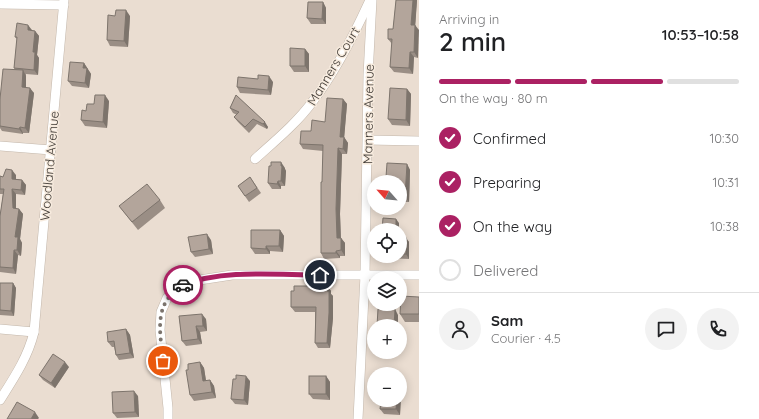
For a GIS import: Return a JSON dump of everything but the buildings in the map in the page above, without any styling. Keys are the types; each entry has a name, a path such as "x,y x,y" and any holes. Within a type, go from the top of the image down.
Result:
{"street":[{"name":"Manners Avenue","path":"358,419 365,275 368,75 371,0"},
{"name":"Manners Court","path":"255,159 289,128 313,102 357,29 371,0"},
{"path":"0,4 64,2"},
{"name":"Woodland Avenue","path":"0,400 26,356 34,332 64,2"},
{"path":"368,140 419,141"},
{"path":"0,146 51,150"},
{"path":"168,419 160,330 161,312 168,298 180,286 193,281 232,275 419,275"},
{"path":"0,329 34,332"}],"way so far":[{"path":"163,361 160,330 161,312 168,298 180,286 183,285"}],"route":[{"path":"183,285 193,281 232,275 320,275"}]}
